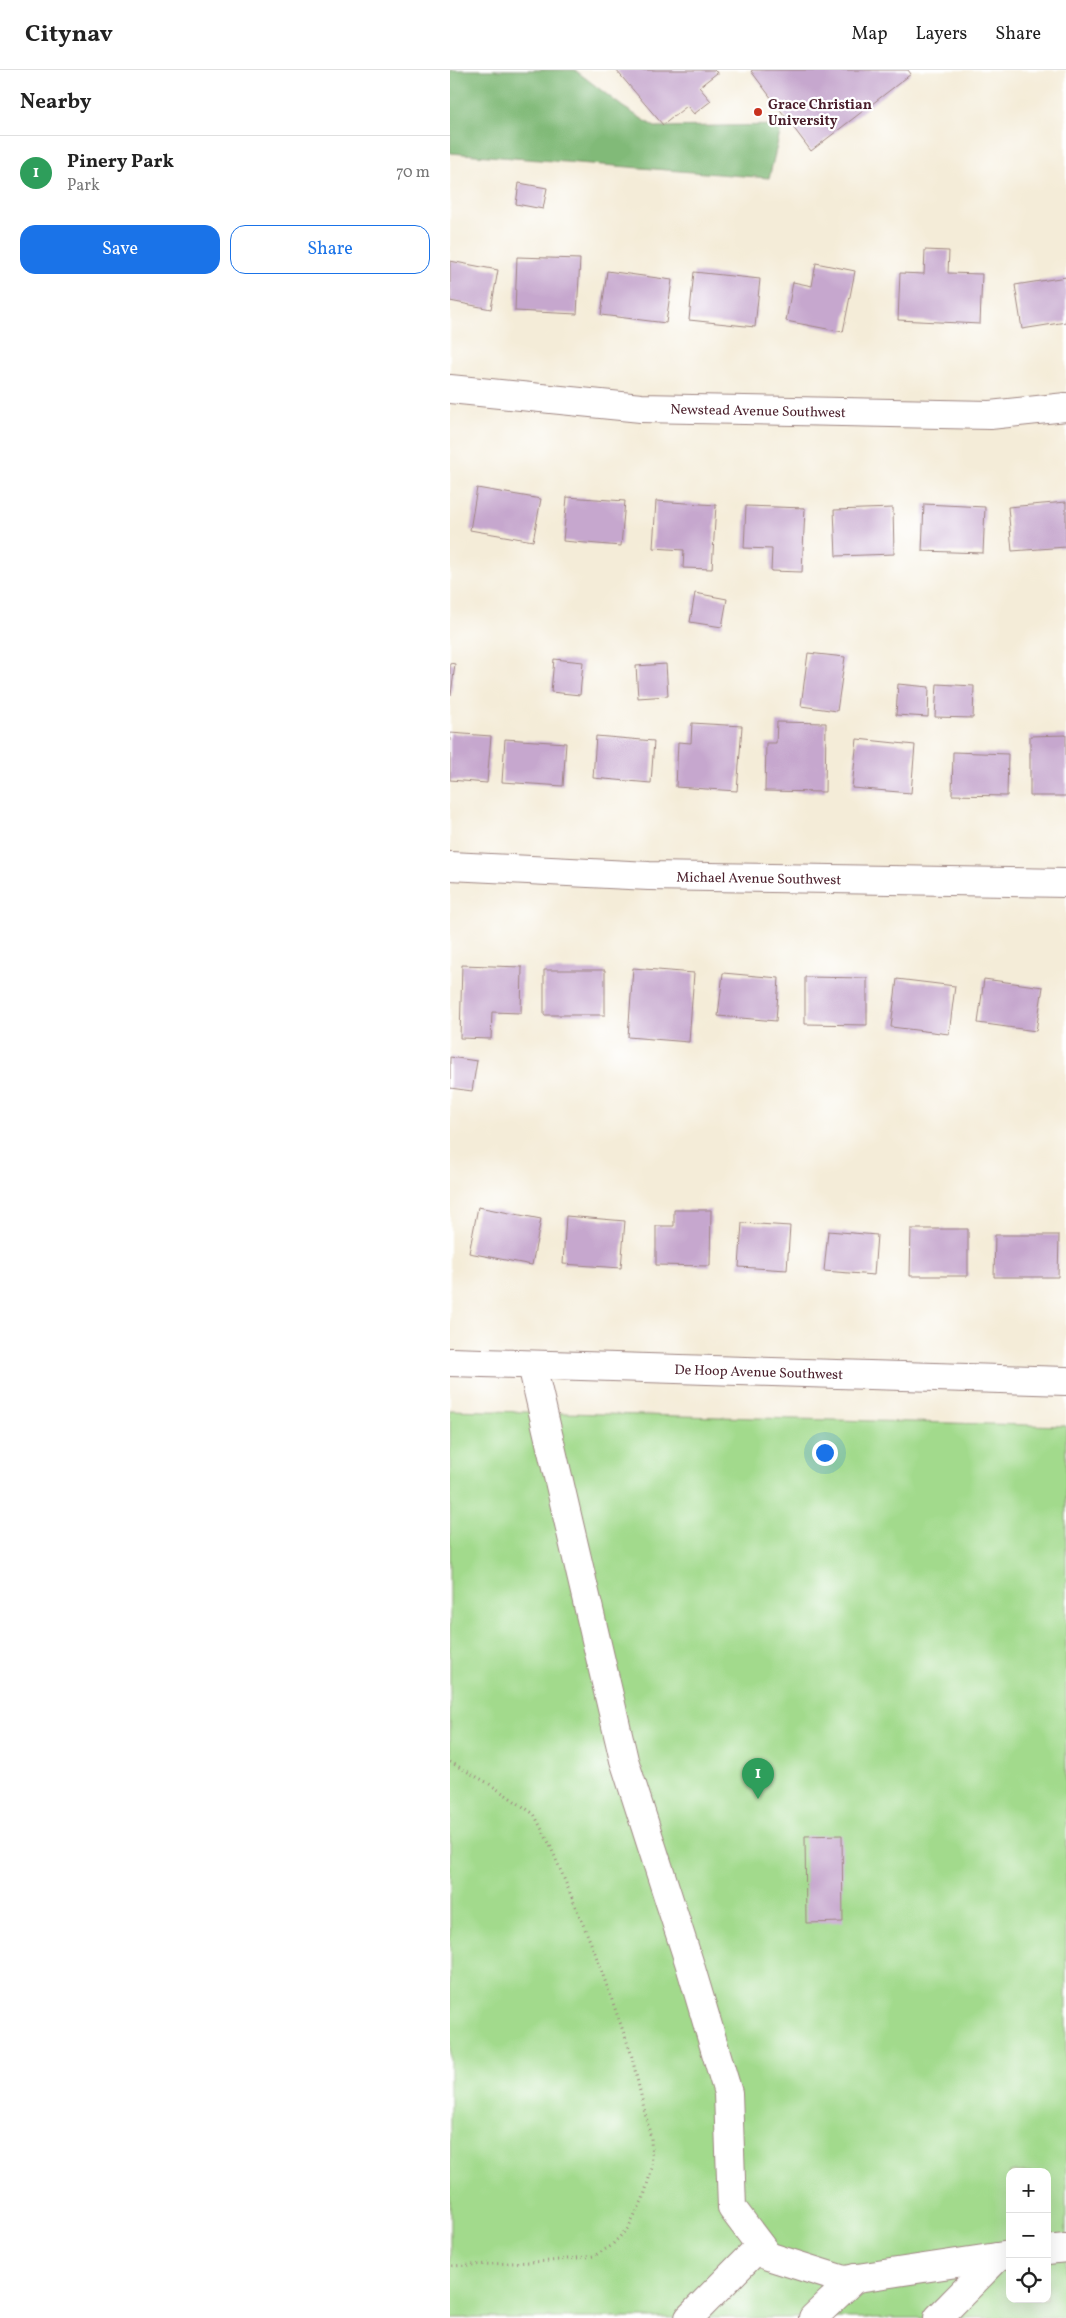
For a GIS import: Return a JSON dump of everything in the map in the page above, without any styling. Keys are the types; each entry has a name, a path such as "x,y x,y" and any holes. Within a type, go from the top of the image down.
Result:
{"street":[{"name":"Newstead Avenue Southwest","path":"450,389 641,408 990,416 1066,407"},
{"name":"Michael Avenue Southwest","path":"450,866 649,876 1066,883"},
{"name":"De Hoop Avenue Southwest","path":"450,1362 1066,1381"},
{"path":"532,1365 624,1760 689,1962 728,2093 732,2208 768,2256 844,2280 1004,2256"},
{"path":"689,2318 760,2246"},
{"path":"1051,2250 1066,2248"},
{"path":"938,2318 1004,2256"},
{"path":"813,2318 855,2278"}],"path":[{"path":"450,1762 488,1783 534,1814 550,1845 595,1953 631,2053 651,2138 652,2168 643,2199 629,2227 611,2246 594,2256 550,2261 450,2266"}],"green space":[{"path":"450,70 575,70 623,107 655,127 782,125 769,178 450,153"},
{"path":"450,1410 1066,1426 1066,2318 450,2318"}],"building":[{"path":"616,70 714,70 717,73 699,87 711,101 694,114 687,106 663,125"},
{"path":"908,70 911,74 811,151 751,71"},
{"path":"519,183 547,188 543,209 516,204"},
{"path":"925,250 949,251 948,273 982,274 980,324 898,320 900,273 924,274"},
{"path":"517,257 580,259 577,314 515,311"},
{"path":"450,261 498,270 491,309 450,301"},
{"path":"816,263 855,271 843,332 786,321 793,282 812,286"},
{"path":"607,271 672,280 666,323 601,315"},
{"path":"694,272 760,279 755,327 689,320"},
{"path":"1066,277 1066,322 1022,329 1015,285"},
{"path":"477,488 541,499 533,541 470,530"},
{"path":"567,497 625,501 621,546 563,541"},
{"path":"656,501 716,505 712,569 683,568 684,550 653,548"},
{"path":"1066,502 1066,547 1012,551 1008,507"},
{"path":"924,504 985,507 983,553 922,551"},
{"path":"746,506 805,508 802,572 771,571 772,549 744,548"},
{"path":"893,508 894,554 836,556 834,510"},
{"path":"695,593 727,599 722,627 690,622"},
{"path":"808,653 845,657 837,711 801,706"},
{"path":"554,659 583,662 580,695 551,692"},
{"path":"450,663 455,664 451,695 450,695"},
{"path":"666,664 668,696 638,698 636,666"},
{"path":"898,684 929,687 928,717 896,715"},
{"path":"937,684 974,686 973,718 935,717"},
{"path":"777,722 826,723 825,792 765,791 766,743 776,743"},
{"path":"692,723 742,726 737,791 676,787 678,742 691,743"},
{"path":"450,733 491,736 487,783 450,780"},
{"path":"1066,735 1066,796 1030,796 1030,736"},
{"path":"596,736 654,741 651,783 593,778"},
{"path":"505,739 566,743 563,786 502,782"},
{"path":"857,739 915,745 911,793 852,788"},
{"path":"953,752 1008,754 1007,796 952,795"},
{"path":"462,965 522,967 521,1013 492,1012 491,1039 460,1038"},
{"path":"633,968 694,973 689,1042 628,1037"},
{"path":"544,970 605,970 605,1015 544,1015"},
{"path":"723,973 779,978 776,1021 718,1016"},
{"path":"805,977 867,978 867,1025 805,1024"},
{"path":"897,979 955,986 949,1034 891,1027"},
{"path":"984,979 1043,987 1036,1031 978,1023"},
{"path":"450,1057 477,1061 472,1091 450,1088"},
{"path":"478,1207 541,1219 532,1265 469,1253"},
{"path":"674,1210 711,1210 710,1266 656,1265 656,1226 674,1226"},
{"path":"566,1216 625,1221 621,1268 563,1264"},
{"path":"742,1223 790,1226 787,1270 739,1267"},
{"path":"911,1229 968,1229 968,1276 910,1276"},
{"path":"828,1231 877,1235 874,1275 824,1271"},
{"path":"995,1235 1059,1235 1058,1277 994,1277"},
{"path":"842,1835 843,1922 806,1923 805,1836"}],"place":[{"name":"Grace Christian University","path":"758,112"},
{"name":"Pinery Park","path":"758,1799"}]}
